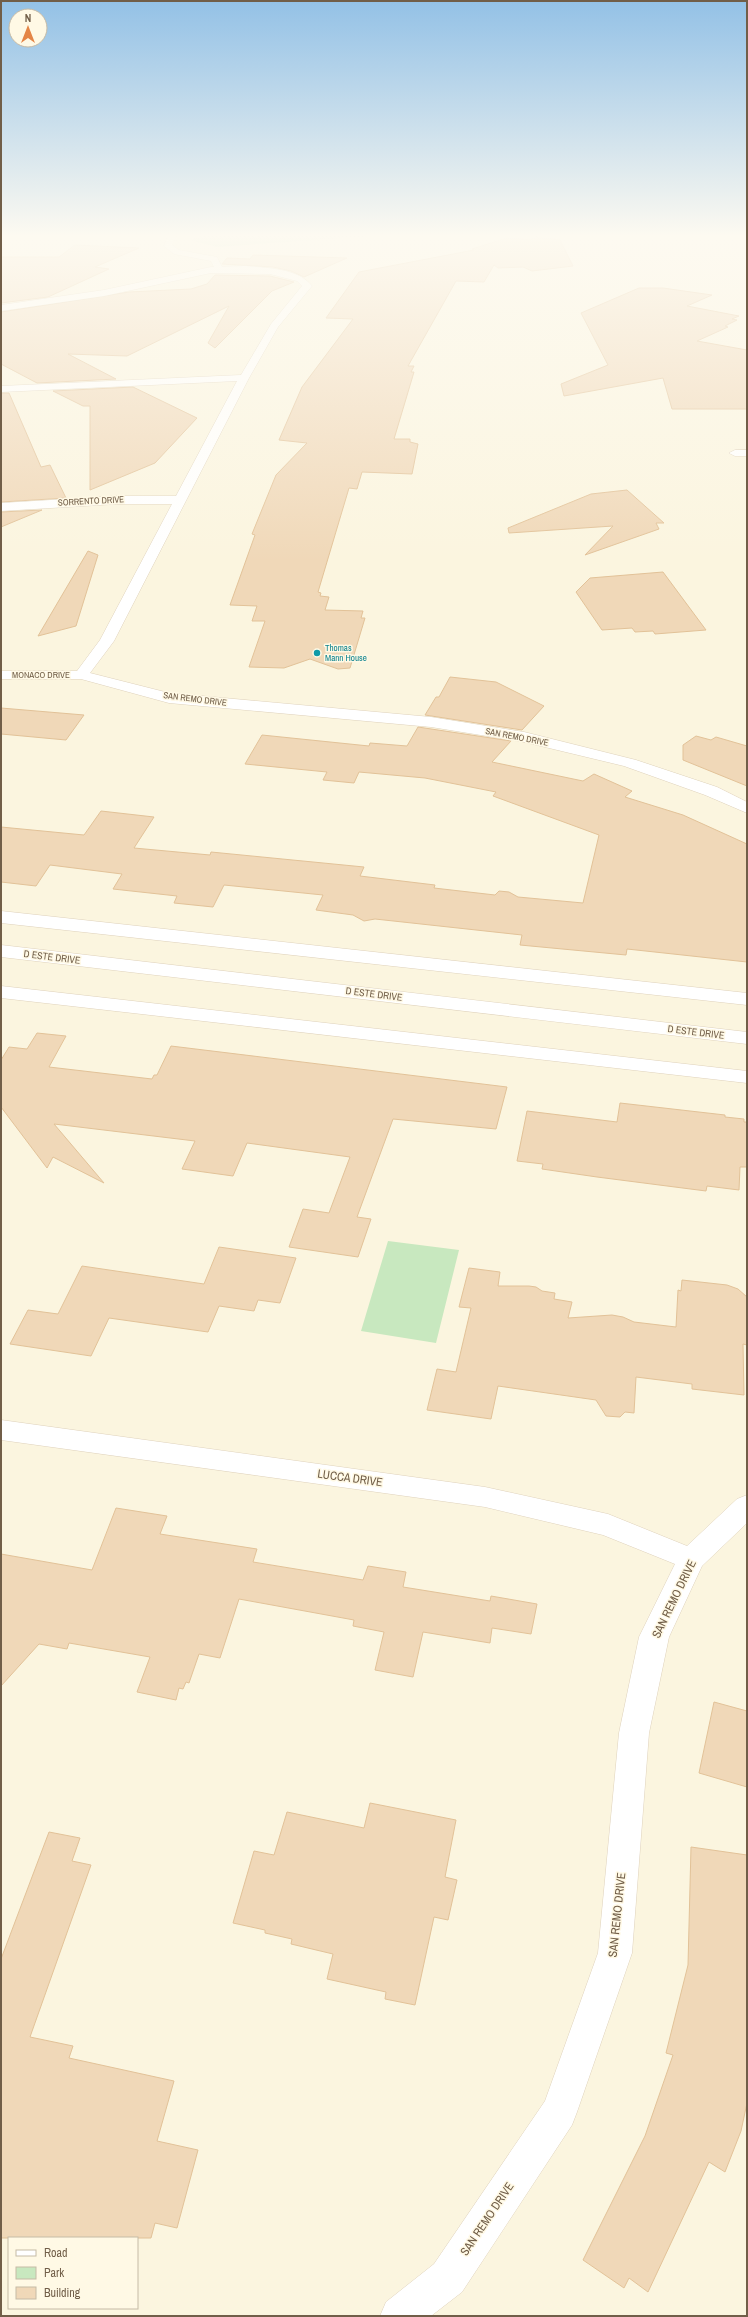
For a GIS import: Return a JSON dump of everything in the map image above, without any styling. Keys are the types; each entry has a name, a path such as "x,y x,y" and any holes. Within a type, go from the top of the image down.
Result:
{"street":[{"path":"81,675 107,641 244,378 264,344"},
{"path":"1,389 244,378"},
{"path":"735,453 747,453"},
{"name":"SORRENTO DRIVE","path":"1,507 117,500 181,500"},
{"name":"MONACO DRIVE","path":"1,675 81,675"},
{"name":"SAN REMO DRIVE","path":"81,675 169,698 431,722 524,737 630,763 711,791 747,808"},
{"path":"1,917 747,999"},
{"name":"D ESTE DRIVE","path":"1,950 747,1038"},
{"path":"1,992 747,1077"},
{"name":"LUCCA DRIVE","path":"1,1430 484,1497 608,1525 691,1559"},
{"name":"SAN REMO DRIVE","path":"400,2316 448,2278 560,2112 615,1953 634,1733 654,1637 691,1559 747,1506"}],"green space":[{"path":"388,1241 459,1250 436,1343 361,1331"}],"building":[{"path":"1,344 151,344 127,356 68,354 116,379 37,383 1,364"},
{"path":"210,344 219,344 215,348"},
{"path":"334,344 420,344 408,366 414,366 411,372 414,372 394,439 410,439 410,442 418,444 412,474 362,472 357,489 349,488 318,592 321,593 320,596 329,597 325,610 363,611 361,618 365,618 350,668 338,669 310,659 284,668 249,667 265,621 252,621 257,606 230,605 255,535 252,534 276,475 307,443 279,440 302,387"},
{"path":"597,344 714,344 747,350 747,409 672,409 663,378 564,396 561,384 608,365"},
{"path":"133,387 197,418 155,463 90,490 90,406 83,406 53,391"},
{"path":"1,393 9,393 41,467 50,465 66,498 1,502"},
{"path":"627,490 664,523 656,523 659,529 585,555 613,526 509,533 508,528 591,494"},
{"path":"42,510 1,527 1,512"},
{"path":"88,551 98,555 76,626 38,636"},
{"path":"663,572 706,630 655,634 653,631 635,632 632,628 602,630 576,592 590,578"},
{"path":"450,677 496,682 544,706 522,730 425,715 436,697 439,697"},
{"path":"1,708 84,715 66,740 1,734"},
{"path":"418,727 511,741 492,762 583,781 594,774 632,791 625,797 683,815 747,844 747,962 627,949 626,955 520,945 522,935 375,919 364,921 353,915 316,910 323,895 224,885 213,907 174,903 177,896 113,889 122,874 50,865 36,886 1,882 1,827 84,835 101,811 154,817 134,848 210,855 211,852 364,867 360,876 435,885 434,888 495,895 499,891 509,892 518,897 583,903 599,835 493,796 496,792 425,778 359,772 354,783 323,780 327,772 245,764 262,735 369,746 370,743 407,746"},
{"path":"696,736 711,740 716,737 747,746 747,786 683,760 683,745"},
{"path":"37,1033 66,1036 49,1067 152,1079 154,1075 157,1075 171,1046 507,1087 496,1129 393,1119 357,1217 371,1219 358,1257 289,1247 303,1209 329,1213 350,1157 247,1143 233,1176 182,1169 195,1141 54,1124 104,1183 53,1157 47,1168 1,1107 1,1060 9,1047 27,1049"},
{"path":"620,1103 725,1115 725,1117 744,1119 744,1122 747,1122 747,1167 740,1167 739,1190 707,1186 706,1191 597,1177 542,1169 543,1164 517,1161 527,1111 617,1122"},
{"path":"219,1247 296,1258 280,1303 258,1300 254,1311 219,1306 208,1332 109,1318 91,1356 10,1344 28,1310 58,1314 82,1266 204,1284"},
{"path":"469,1268 500,1272 498,1286 529,1286 536,1287 542,1291 555,1293 554,1299 572,1302 568,1318 612,1315 623,1317 634,1322 676,1327 678,1290 681,1291 682,1280 727,1285 738,1289 747,1297 747,1345 743,1344 744,1395 692,1389 692,1384 636,1377 634,1413 625,1412 620,1417 606,1416 596,1400 498,1386 491,1419 427,1410 437,1369 456,1372 471,1308 459,1307"},
{"path":"116,1508 167,1516 160,1534 257,1549 253,1562 363,1580 368,1566 406,1572 403,1587 490,1601 491,1596 537,1604 531,1634 492,1628 490,1643 423,1632 413,1677 375,1670 384,1632 353,1626 354,1620 239,1599 220,1658 199,1654 189,1683 186,1682 183,1689 179,1688 176,1700 137,1692 150,1657 69,1643 67,1649 39,1644 1,1686 1,1554 92,1570"},
{"path":"714,1702 747,1711 747,1787 699,1773"},
{"path":"370,1803 456,1820 445,1877 457,1880 448,1920 434,1917 415,2005 385,1999 386,1992 327,1979 333,1954 291,1944 292,1939 265,1933 265,1930 233,1923 254,1851 274,1855 287,1812 364,1828"},
{"path":"49,1832 80,1838 72,1861 91,1865 30,2037 73,2046 69,2058 174,2081 157,2141 198,2150 177,2228 155,2223 151,2238 1,2238 1,1959"},
{"path":"691,1847 747,1855 747,2103 741,2131 725,2172 709,2162 648,2292 629,2278 624,2288 583,2260 645,2136 673,2055 666,2053 688,1965"}],"place":[{"name":"Thomas Mann House","path":"317,653"}]}
